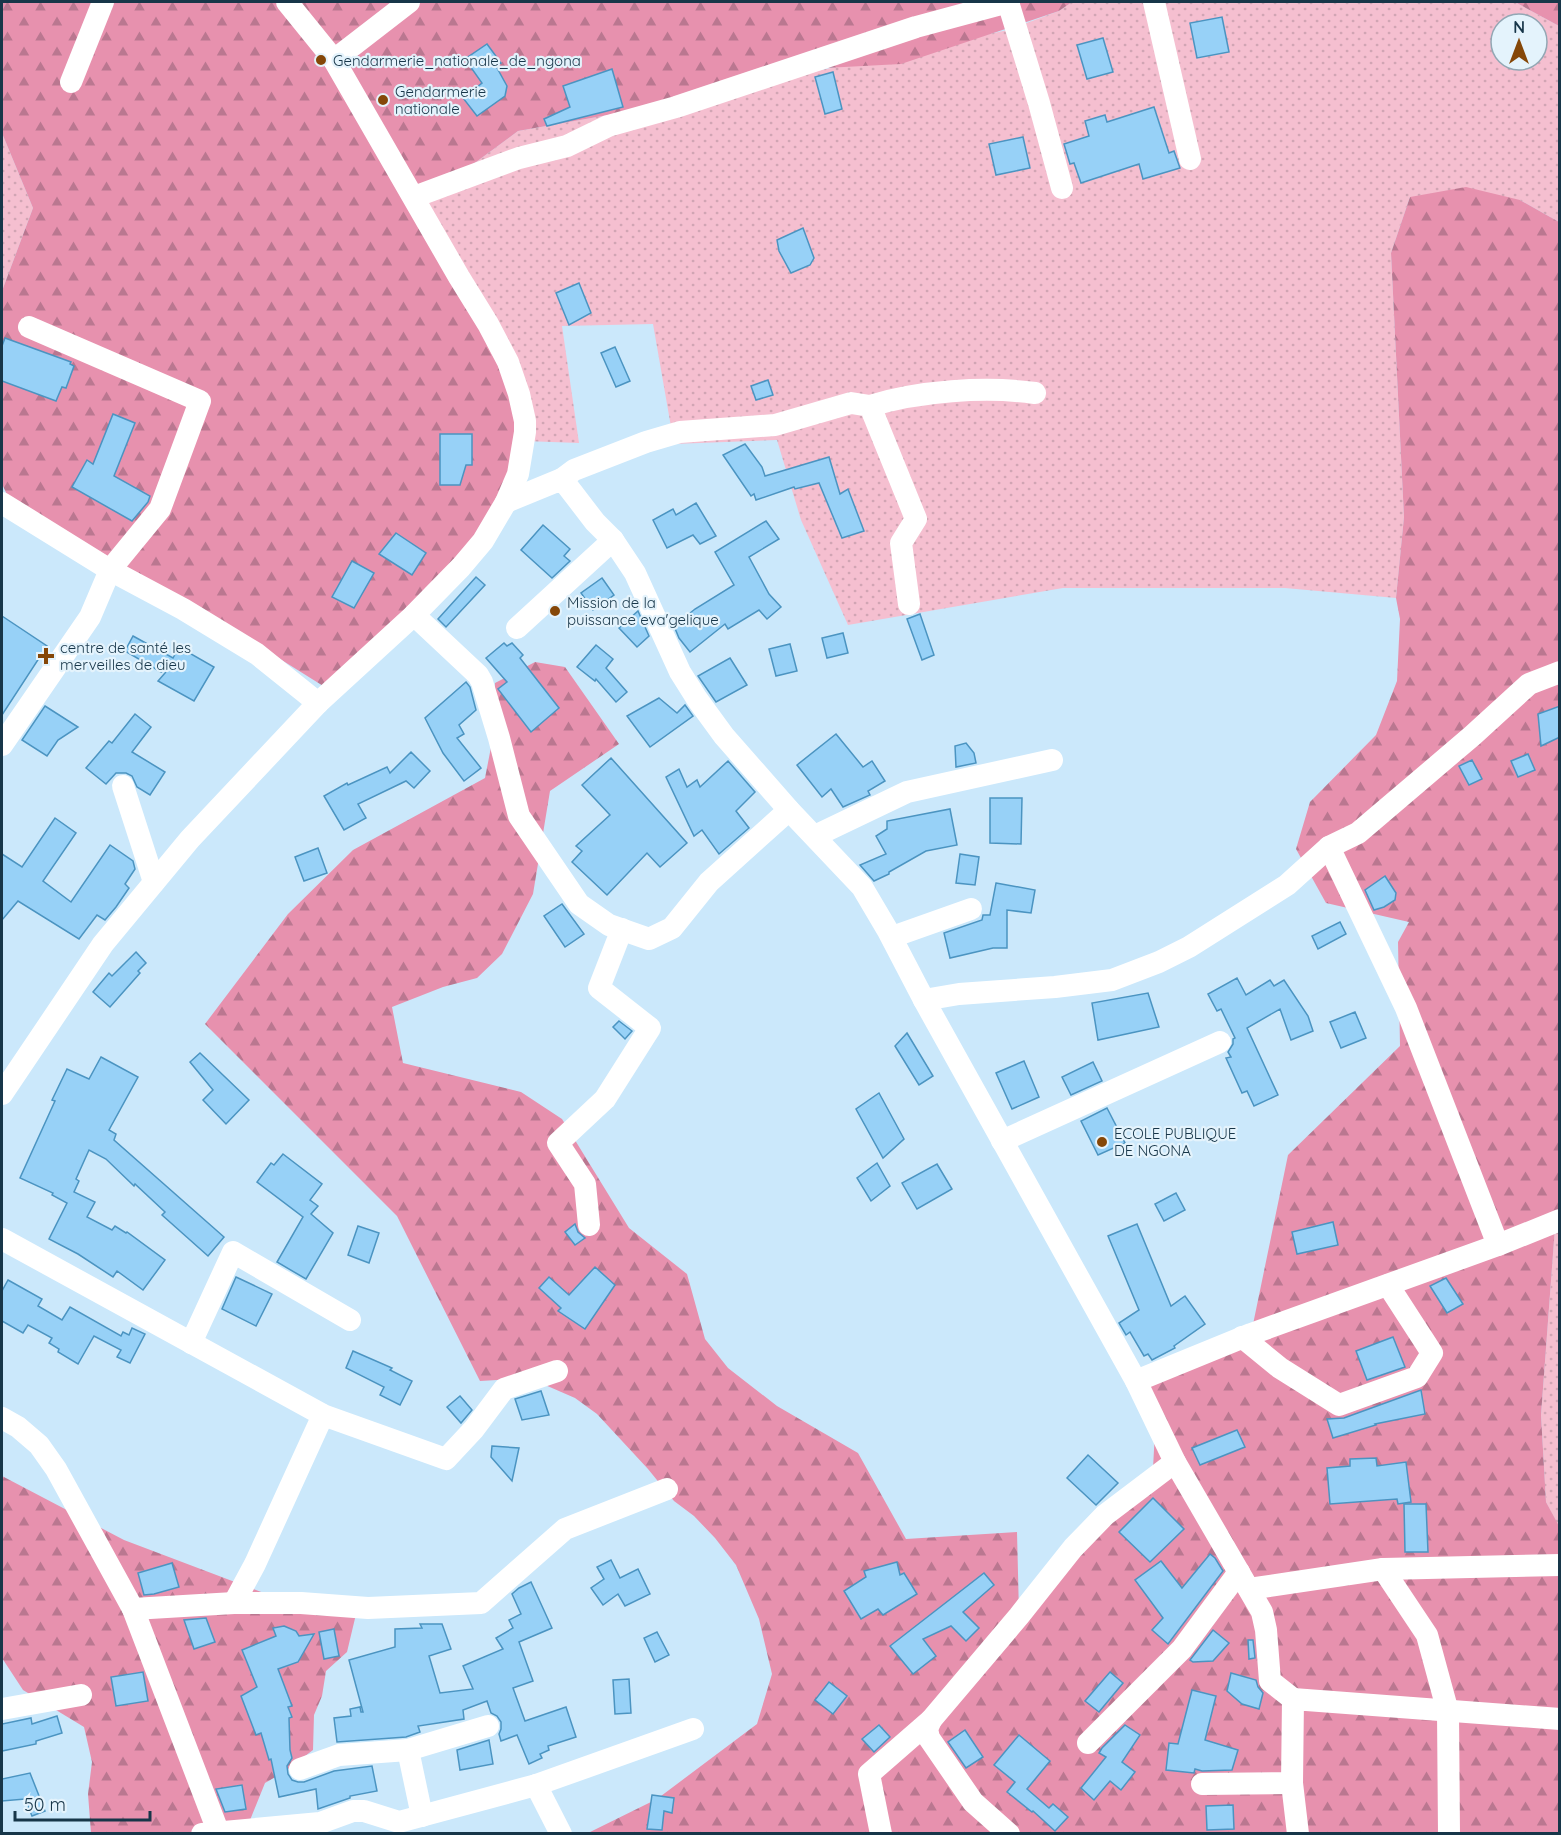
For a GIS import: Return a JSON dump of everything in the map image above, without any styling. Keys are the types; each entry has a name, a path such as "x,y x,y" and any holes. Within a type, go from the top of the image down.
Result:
{"street":[{"path":"71,82 104,2"},
{"path":"2,1094 8,1068 103,944 154,882 219,807 318,703 414,615 461,567 483,540 506,502 518,474 525,432 523,408 508,362 334,60 287,2"},
{"path":"334,60 409,2"},
{"path":"414,197 519,158 567,146 608,126 676,107 916,27 1008,2 1040,104 1062,189"},
{"path":"1154,2 1190,159"},
{"path":"6,730 90,616 110,570 160,509 200,401 29,327"},
{"path":"506,502 562,479 574,470 646,442 680,432 775,425 851,402 870,406 898,398 949,392 1017,390 1035,393"},
{"path":"870,406 916,519 901,543 909,604"},
{"path":"562,479 594,522 614,540 635,573 671,654 697,699 724,736 789,810 862,887 1136,1381 1175,1462 1262,1612 1270,1681 1293,1699 1560,1719"},
{"path":"2,503 110,570 183,609 257,654 318,703"},
{"path":"517,628 614,540"},
{"path":"414,615 478,675 499,738 519,816 579,904 609,925 649,939 672,928 709,882 789,810"},
{"path":"924,1000 959,994 1112,980 1159,962 1189,947 1287,885 1329,847 1358,833 1529,684 1560,672"},
{"path":"815,836 908,792 1052,760"},
{"path":"123,786 154,882"},
{"path":"1329,847 1406,1008 1498,1245"},
{"path":"892,938 971,909"},
{"path":"589,1225 585,1184 558,1143 605,1099 650,1028 599,988 622,929"},
{"path":"1002,1141 1220,1042"},
{"path":"1136,1381 1242,1337 1498,1245 1560,1220"},
{"path":"2,1239 323,1415 446,1459 474,1429 504,1389 557,1371"},
{"path":"191,1343 233,1252 350,1320"},
{"path":"1242,1337 1280,1368 1339,1405 1417,1377 1432,1353 1388,1285"},
{"path":"234,1604 255,1564 323,1415"},
{"path":"2,1418 18,1426 39,1445 56,1469 133,1609 210,1832 289,1827 322,1828 353,1811 364,1811 399,1822 536,1785 693,1729"},
{"path":"881,1833 869,1774 931,1720 1019,1616 1072,1548 1105,1515 1175,1462"},
{"path":"133,1609 234,1604 301,1604 368,1608 482,1603 565,1529 667,1489"},
{"path":"1088,1743 1182,1649 1244,1581 1383,1569 1560,1565"},
{"path":"1383,1569 1427,1635 1448,1712 1449,1833"},
{"path":"2,1709 81,1695"},
{"path":"1293,1699 1292,1783 1298,1833"},
{"path":"931,1720 927,1730 929,1738 973,1802 1009,1833"},
{"path":"300,1769 339,1755 408,1750 488,1726"},
{"path":"408,1750 422,1816"},
{"path":"1202,1784 1292,1783"},
{"path":"536,1785 561,1833"}],"shaded area":[{"path":"1072,2 1515,2 1533,12 1489,12 1489,72 1549,72 1549,21 1559,26 1559,222 1520,200 1410,197 1391,253 1404,517 1396,598 1285,588 1063,588 848,625 801,520 777,440 674,444 653,324 562,326 579,443 524,441 420,201 518,131 625,112 1008,30 1059,11"},
{"path":"2,133 33,208 2,291"},
{"path":"1559,1226 1559,1528 1546,1502 1541,1415 1555,1227"}],"green space":[{"path":"2,2 1072,2 1059,11 901,64 825,68 625,112 518,131 420,201 524,415 502,521 328,689 189,602 10,501 2,484 2,291 33,208 2,133"},
{"path":"1515,2 1559,2 1559,26 1549,21 1549,12 1533,12"},
{"path":"1466,187 1520,200 1559,222 1560,1225 1555,1227 1541,1415 1546,1502 1560,1528 1559,1833 588,1833 657,1799 757,1724 772,1674 759,1619 736,1565 715,1538 694,1516 674,1501 597,1414 575,1398 529,1378 480,1381 397,1216 205,1024 288,914 353,850 485,778 493,737 495,683 535,662 565,667 619,744 550,791 533,894 502,954 477,978 443,987 392,1007 403,1063 521,1092 562,1119 629,1228 687,1274 705,1339 728,1368 777,1406 858,1453 906,1539 1017,1532 1019,1614 1073,1548 1152,1487 1156,1412 1136,1381 1251,1334 1288,1155 1400,1046 1398,942 1409,922 1326,903 1296,849 1310,802 1376,735 1397,681 1400,619 1396,598 1404,517 1391,253 1410,197"},
{"path":"2,1476 124,1540 285,1601 357,1610 347,1652 326,1671 322,1696 314,1715 313,1750 265,1783 246,1830 249,1833 91,1833 88,1794 92,1762 84,1727 23,1690 2,1658"}],"building":[{"path":"1222,17 1229,52 1197,58 1190,23"},
{"path":"1103,38 1113,72 1087,79 1077,45"},
{"path":"487,44 501,63 496,66 507,86 505,96 477,116 463,98 482,83 465,59"},
{"path":"612,69 623,107 547,126 544,119 570,107 563,86"},
{"path":"833,72 842,109 825,114 815,77"},
{"path":"1154,107 1169,153 1174,151 1180,168 1143,179 1139,164 1081,183 1074,163 1070,164 1064,144 1089,136 1085,121 1105,115 1107,122"},
{"path":"1023,137 1030,168 996,175 989,144"},
{"path":"803,228 814,258 810,265 791,273 779,251 777,240"},
{"path":"579,283 591,313 569,325 556,293"},
{"path":"5,338 71,362 70,364 74,366 66,388 62,387 56,401 2,381 2,346"},
{"path":"615,347 630,381 616,387 601,353"},
{"path":"768,380 773,395 756,400 751,386"},
{"path":"113,414 135,423 114,476 150,496 148,502 132,521 72,487 87,460 93,464"},
{"path":"440,434 472,434 472,465 466,465 460,485 440,485"},
{"path":"745,444 762,467 765,476 829,457 840,494 848,489 864,531 842,538 819,483 795,489 794,487 756,500 754,494 751,496 723,455"},
{"path":"696,503 716,536 700,544 693,535 667,548 653,520 673,509 676,515"},
{"path":"766,521 779,539 749,557 769,594 781,607 767,619 759,610 728,629 725,624 690,652 679,638 674,626 695,609 734,585 715,552"},
{"path":"543,525 570,549 564,556 570,561 552,578 521,550"},
{"path":"396,533 426,553 412,575 379,554"},
{"path":"352,561 374,573 354,608 332,597"},
{"path":"476,577 485,585 446,627 438,619"},
{"path":"602,578 614,595 593,610 581,593"},
{"path":"638,611 649,636 637,647 619,628"},
{"path":"920,614 934,655 922,660 907,619"},
{"path":"2,616 47,646 2,715"},
{"path":"843,633 848,653 827,658 822,638"},
{"path":"133,636 173,658 179,647 214,667 194,701 158,681 172,665 161,672 125,651"},
{"path":"504,643 507,646 512,643 523,655 520,658 559,708 531,732 498,689 507,682 486,658"},
{"path":"790,644 797,671 776,676 769,649"},
{"path":"596,645 613,659 606,668 627,692 616,702 596,679 595,681 577,667"},
{"path":"730,658 747,685 716,702 698,676"},
{"path":"466,682 470,687 476,710 459,725 464,734 457,738 481,768 464,781 443,753 425,718"},
{"path":"659,698 677,713 685,705 693,716 650,747 627,716"},
{"path":"45,706 78,727 58,740 47,756 22,740"},
{"path":"1560,706 1560,737 1541,746 1538,714"},
{"path":"135,714 151,727 132,752 165,772 150,795 137,787 132,776 126,773 116,773 106,784 86,768 109,741 112,743"},
{"path":"836,734 863,767 872,761 885,781 868,791 870,795 843,807 831,789 822,797 797,765"},
{"path":"966,743 974,753 976,763 956,767 955,746"},
{"path":"411,752 430,771 414,788 406,781 358,804 366,818 344,830 324,796 347,783 348,785 387,767 390,773"},
{"path":"1528,754 1535,770 1518,777 1511,761"},
{"path":"611,758 687,843 660,867 647,853 607,895 572,862 582,851 576,846 610,815 582,785"},
{"path":"1472,760 1482,779 1469,785 1459,766"},
{"path":"728,761 755,792 736,811 749,828 719,854 702,830 694,836 666,777 679,769 687,787 697,780 700,787"},
{"path":"990,798 1022,798 1021,844 990,843"},
{"path":"950,809 957,845 926,851 874,881 860,865 886,854 876,836 887,829 887,821"},
{"path":"55,818 76,833 43,881 71,902 110,845 133,861 135,869 125,884 129,888 116,907 105,920 97,915 79,939 18,901 2,920 2,854 22,867"},
{"path":"318,848 327,873 304,881 295,857"},
{"path":"960,854 979,857 975,885 956,883"},
{"path":"1385,876 1396,893 1395,900 1374,910 1365,890"},
{"path":"996,883 1035,890 1031,913 1007,910 1007,948 993,948 950,958 944,933 982,920 983,915 990,915"},
{"path":"562,904 584,934 565,947 544,916"},
{"path":"1340,922 1346,934 1318,949 1312,936"},
{"path":"136,952 146,963 110,1007 93,992 109,973 112,976"},
{"path":"1237,978 1246,995 1270,980 1274,986 1284,980 1308,1016 1313,1031 1291,1040 1280,1009 1247,1028 1278,1095 1254,1106 1247,1091 1242,1093 1226,1058 1231,1057 1228,1052 1235,1038 1221,1009 1217,1011 1208,994"},
{"path":"1148,993 1159,1027 1098,1040 1092,1003"},
{"path":"1355,1012 1366,1038 1341,1048 1330,1022"},
{"path":"619,1021 632,1031 625,1039 613,1027"},
{"path":"907,1033 933,1076 919,1085 895,1046"},
{"path":"200,1053 249,1100 226,1124 203,1100 213,1090 190,1062"},
{"path":"101,1057 138,1077 109,1130 116,1134 114,1140 224,1237 208,1256 162,1215 165,1212 135,1184 134,1186 106,1159 89,1150 76,1179 79,1181 74,1192 95,1202 87,1217 112,1230 115,1226 127,1232 165,1260 143,1290 117,1271 113,1277 78,1254 49,1239 67,1203 52,1195 53,1193 20,1178 67,1069 89,1079"},
{"path":"1024,1061 1039,1097 1012,1109 996,1073"},
{"path":"1093,1062 1102,1081 1071,1095 1062,1077"},
{"path":"879,1093 904,1139 883,1158 856,1109"},
{"path":"1107,1108 1125,1143 1098,1155 1081,1121"},
{"path":"283,1154 322,1184 310,1200 318,1206 311,1214 333,1233 306,1279 277,1262 303,1217 257,1182 271,1163 274,1165"},
{"path":"877,1163 890,1186 871,1201 857,1178"},
{"path":"937,1164 952,1189 917,1209 902,1183"},
{"path":"1176,1193 1185,1210 1164,1221 1155,1204"},
{"path":"1333,1222 1338,1245 1297,1254 1292,1232"},
{"path":"575,1224 578,1232 585,1238 575,1245 565,1232"},
{"path":"1137,1224 1171,1306 1185,1296 1205,1324 1174,1346 1175,1348 1152,1360 1148,1354 1144,1356 1130,1332 1126,1335 1119,1323 1139,1310 1108,1236"},
{"path":"358,1226 379,1233 369,1263 348,1255"},
{"path":"595,1267 615,1285 585,1329 558,1311 561,1308 539,1288 549,1277 569,1295"},
{"path":"236,1277 272,1294 256,1326 222,1309"},
{"path":"1446,1278 1463,1304 1447,1313 1430,1286"},
{"path":"8,1280 42,1299 38,1306 62,1320 70,1307 121,1336 123,1332 129,1335 132,1328 145,1334 130,1363 117,1357 121,1350 94,1336 78,1364 58,1352 59,1349 49,1343 52,1338 28,1325 23,1333 2,1321 2,1291"},
{"path":"1393,1337 1405,1367 1367,1380 1356,1351"},
{"path":"353,1351 392,1368 390,1370 412,1381 400,1405 380,1395 384,1387 346,1368"},
{"path":"1421,1390 1425,1414 1375,1424 1333,1438 1327,1419 1344,1418"},
{"path":"541,1391 549,1415 522,1420 515,1399"},
{"path":"460,1396 472,1410 461,1423 447,1407"},
{"path":"1237,1430 1245,1447 1200,1465 1192,1448"},
{"path":"492,1446 519,1448 512,1481 491,1457"},
{"path":"1088,1455 1118,1483 1096,1505 1067,1478"},
{"path":"1376,1458 1377,1466 1406,1462 1411,1502 1398,1504 1397,1499 1330,1504 1327,1468 1350,1466 1350,1459"},
{"path":"1153,1498 1184,1529 1150,1562 1119,1532"},
{"path":"1404,1504 1426,1504 1428,1552 1405,1552"},
{"path":"1210,1554 1223,1571 1168,1644 1152,1630 1163,1618 1135,1580 1161,1561 1182,1588"},
{"path":"611,1560 620,1578 638,1569 650,1594 625,1606 618,1594 603,1605 591,1588 604,1579 597,1567"},
{"path":"897,1562 900,1575 904,1573 917,1594 883,1615 878,1609 861,1619 844,1591 866,1577 864,1571"},
{"path":"172,1563 179,1587 144,1595 138,1573"},
{"path":"984,1573 994,1585 963,1612 979,1628 966,1641 951,1626 923,1639 936,1656 913,1674 890,1646"},
{"path":"531,1582 552,1628 519,1642 533,1681 513,1688 525,1721 566,1707 576,1737 548,1746 549,1750 540,1754 542,1758 529,1764 517,1735 501,1741 499,1734 501,1722 491,1713 487,1701 463,1710 464,1719 418,1726 420,1732 406,1737 337,1742 334,1718 351,1716 350,1709 360,1707 363,1712 349,1660 395,1647 395,1629 422,1628 420,1624 442,1624 451,1649 429,1656 440,1693 473,1689 463,1666 503,1649 496,1638 513,1628 509,1620 521,1614 512,1594"},
{"path":"206,1618 215,1642 194,1649 184,1620"},
{"path":"284,1626 296,1631 299,1636 314,1634 298,1662 278,1669 292,1706 288,1707 292,1717 289,1718 292,1758 287,1766 288,1774 292,1780 304,1782 334,1771 372,1766 377,1791 350,1796 350,1798 318,1809 316,1789 279,1797 271,1759 269,1760 261,1733 256,1735 241,1696 257,1687 242,1650 276,1636 273,1628"},
{"path":"334,1629 339,1656 324,1659 319,1632"},
{"path":"1213,1630 1229,1643 1213,1661 1193,1662 1190,1660"},
{"path":"657,1632 669,1655 655,1662 644,1638"},
{"path":"1248,1640 1253,1640 1255,1658 1249,1659"},
{"path":"143,1672 148,1701 116,1706 111,1677"},
{"path":"1110,1672 1123,1683 1099,1712 1085,1701"},
{"path":"1231,1673 1256,1680 1263,1693 1259,1709 1242,1704 1227,1691"},
{"path":"629,1679 631,1713 615,1714 613,1680"},
{"path":"829,1682 847,1696 833,1714 815,1700"},
{"path":"1192,1690 1216,1696 1205,1740 1238,1750 1232,1770 1202,1771 1195,1769 1194,1773 1166,1770 1169,1743 1178,1744"},
{"path":"57,1716 62,1733 36,1741 36,1744 2,1751 2,1724 31,1718 32,1724"},
{"path":"879,1725 890,1737 874,1752 862,1739"},
{"path":"1125,1725 1140,1735 1122,1762 1135,1772 1121,1790 1110,1781 1094,1800 1081,1788 1106,1757 1099,1753 1102,1748"},
{"path":"965,1730 983,1757 966,1768 948,1742"},
{"path":"1019,1735 1050,1761 1027,1789 1049,1808 1053,1804 1068,1817 1055,1831 1007,1792 1015,1782 994,1765"},
{"path":"489,1740 493,1764 460,1770 457,1750"},
{"path":"30,1773 45,1811 32,1816 25,1799 2,1801 2,1779"},
{"path":"242,1785 246,1809 225,1812 216,1789"},
{"path":"652,1795 674,1798 672,1813 664,1811 662,1830 647,1829"},
{"path":"1233,1805 1234,1829 1207,1830 1206,1806"}],"place":[{"name":"Gendarmerie_nationale_de_ngona","path":"321,60"},
{"name":"Gendarmerie nationale","path":"383,100"},
{"name":"Mission de la puissance eva'gelique","path":"555,611"},
{"name":"centre de santé les merveilles de dieu","path":"46,656"},
{"name":"ECOLE PUBLIQUE DE NGONA","path":"1102,1142"}]}
